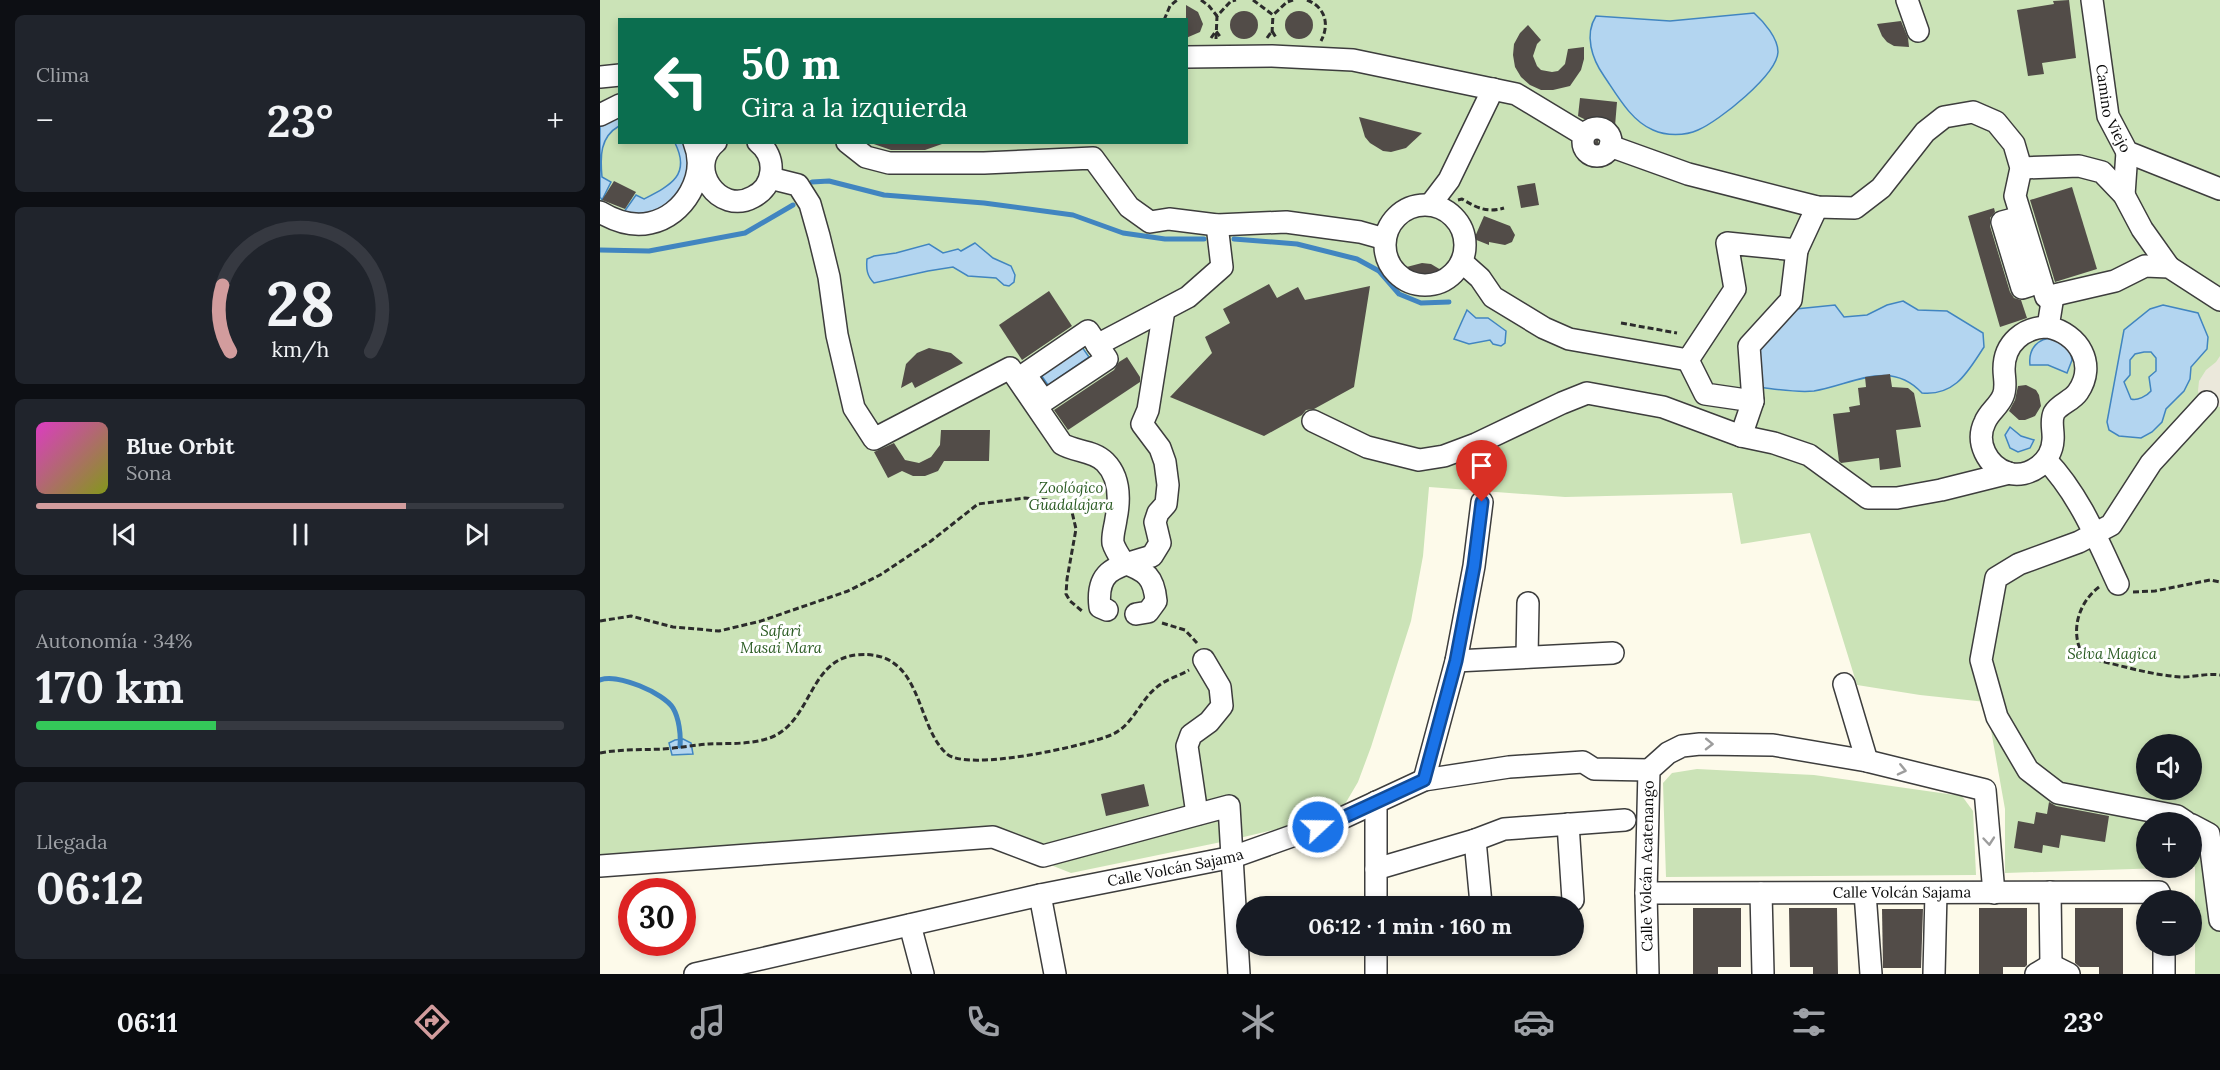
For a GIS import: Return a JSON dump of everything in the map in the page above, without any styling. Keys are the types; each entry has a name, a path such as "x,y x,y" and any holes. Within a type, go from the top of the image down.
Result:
{"street":[{"path":"1907,0 1918,31"},
{"name":"Camino Viejo","path":"2092,0 2108,116 2127,152 2220,189"},
{"path":"1188,57 1272,56 1353,60 1516,94 1584,135 1583,145 1592,155 1601,155 1610,146 1688,174 1817,207 1855,208 1881,188 1924,132 1944,117 1973,112 1996,122 2014,144 2021,168 2015,196 2047,289 2048,327"},
{"path":"600,77 618,75"},
{"path":"1431,205 1449,180 1493,89"},
{"path":"600,115 618,106"},
{"path":"695,144 706,180 717,196 738,202 747,201 759,194 770,178 771,164 768,154 760,144"},
{"path":"600,212 614,220 629,224 649,224 667,217 682,204 690,193 706,156 715,144"},
{"path":"850,144 866,157 889,163 984,163 1093,158 1129,207 1150,222 1169,219 1217,225 1286,222 1360,232 1385,239"},
{"path":"2124,195 2127,152"},
{"path":"2021,168 2079,166 2102,172 2124,195 2142,230 2169,267 2220,300"},
{"path":"770,178 798,185 810,204 829,277 837,334 854,408 874,439 1010,369 1031,391 1044,402 1107,359 1088,331 1025,374 1031,391 1062,444 1071,449 1095,454 1105,462 1114,475 1118,487 1118,505 1113,542 1124,563 1139,569 1155,586 1156,601 1148,612 1136,614"},
{"path":"1449,180 1465,237 1466,250 1455,273 1445,281 1420,286 1407,282 1397,275 1389,264 1385,252 1385,239 1389,227 1406,209 1418,205 1442,208 1461,226"},
{"path":"1741,436 1754,401 1749,346 1791,300 1797,250 1817,207"},
{"path":"1097,345 1188,297 1222,267 1217,225"},
{"path":"1688,360 1736,289 1727,243 1797,250"},
{"path":"1462,262 1480,278 1493,297 1544,328 1569,339 1688,360"},
{"path":"2047,289 2115,281 2145,266 2169,267"},
{"path":"1098,612 1100,607 1098,593 1110,571 1124,563 1152,556 1160,543 1155,522 1158,513 1166,504 1168,485 1165,462 1160,448 1143,424 1148,410 1164,310"},
{"path":"2048,327 2066,333 2076,340 2085,358 2086,368 2085,378 2079,391 2054,414 2052,447 2046,459 2029,472 2021,474 2000,470 1988,459 1983,448 1982,430 1987,417 2004,394 2006,356 2013,343 2026,331 2048,327"},
{"path":"1688,360 1705,394 1754,401"},
{"path":"1313,422 1367,447 1419,460 1444,456 1476,444 1562,402 1587,393 1663,407 1741,436 1774,443 1809,455 1868,498 1897,498 2009,473"},
{"path":"2155,812 2058,793 2028,770 1997,717 1981,660 1996,578 2019,564 2049,555 2111,525 2151,463 2207,402"},
{"path":"2046,459 2061,475 2095,534 2118,584"},
{"path":"1424,780 1456,661 1474,566 1482,502"},
{"path":"1527,657 1528,603"},
{"path":"1456,661 1613,652"},
{"path":"1197,814 1187,746 1191,735 1209,722 1222,706 1220,687 1204,660"},
{"path":"1844,684 1867,761"},
{"path":"1649,763 1682,746 1700,744 1773,745 1867,761 1985,790 1994,893"},
{"name":"Calle Volcán Sajama","path":"695,974 733,970 1040,895 1233,857 1340,819 1424,780 1509,767 1583,762 1594,757 1649,763"},
{"name":"Calle Volcán Acatenango","path":"1648,974 1646,893 1649,763"},
{"path":"1376,802 1376,896"},
{"path":"600,866 993,837 1043,856 1229,806 1239,974"},
{"path":"1376,869 1475,840 1504,829 1625,820"},
{"path":"1568,824 1574,896"},
{"path":"2202,830 2209,834 2220,921"},
{"path":"1475,840 1480,896"},
{"path":"2050,892 2052,971"},
{"name":"Calle Volcán Sajama","path":"1646,893 2050,892 2136,895"},
{"path":"1761,893 1763,974"},
{"path":"1865,893 1871,974"},
{"path":"1934,974 1936,893"},
{"path":"1040,895 1055,974"},
{"path":"910,925 922,974"},
{"path":"1376,956 1376,974"},
{"path":"2164,956 2164,974"}],"path":[{"path":"1165,18 1170,6 1177,0"},
{"path":"1201,0 1216,16 1216,41"},
{"path":"1216,16 1236,0"},
{"path":"1252,0 1272,15"},
{"path":"1272,40 1272,15 1287,2 1293,0"},
{"path":"1307,0 1320,8 1326,24 1325,33 1315,47"},
{"path":"1272,32 1283,45"},
{"path":"1454,202 1462,200 1483,210 1494,211 1504,208"},
{"path":"1621,323 1677,333"},
{"path":"600,621 631,616 673,627 719,631 761,621 848,591 880,575 978,504 1025,498 1058,501 1072,512 1076,529 1066,579 1066,594 1078,609 1098,612"},
{"path":"2220,582 2210,580 2144,592 2132,592 2118,584 2102,585 2090,594 2080,608 2076,631 2077,646 2084,657 2157,674 2185,677 2210,673 2220,675"},
{"path":"600,753 749,742 771,737 788,727 805,706 826,668 839,659 856,655 874,656 890,661 903,672 915,689 937,742 948,755 965,761 1019,757 1111,735 1126,726 1141,703 1158,685 1174,679 1204,660 1200,647 1185,630 1159,623"}],"green space":[{"name":"Zoológico Guadalajara","path":"600,0 2220,0 2220,974 2195,974 2195,956 2202,956 2202,890 2195,890 2195,878 2202,878 2202,812 2136,812 2136,869 2005,873 2005,809 1986,702 1857,685 1810,533 1741,544 1732,493 1565,497 1429,487 1423,556 1411,621 1371,747 1358,782 1345,804 1311,821 1071,873 993,842 600,871"},
{"path":"1697,769 1814,775 1962,796 1973,811 1976,875 1666,877 1663,783 1672,773"}],"shaded area":[{"path":"2220,356 2220,407 2200,400 2198,391 2199,381"}],"water":[{"path":"1754,13 1776,41 1778,52 1775,62 1768,73 1746,96 1707,125 1687,133 1658,132 1638,120 1625,107 1600,69 1591,47 1590,31 1596,16 1670,21"},
{"path":"618,114 618,127 608,136 603,148 602,177 611,182 602,200 600,197 600,127"},
{"path":"675,144 687,144 689,176 674,201 659,210 644,214 624,212 636,195 644,199 676,178 681,163"},
{"path":"975,243 993,258 1011,266 1015,275 1014,282 1009,286 1004,285 996,278 968,276 953,267 874,283 868,272 867,259 874,256 929,244 943,253 958,249 961,251"},
{"path":"1903,301 1918,310 1947,311 1983,333 1984,347 1966,373 1952,386 1934,393 1922,393 1910,383 1897,377 1884,375 1814,391 1757,387 1753,350 1786,310 1835,305 1844,317 1867,315 1887,305"},
{"path":"2163,305 2198,313 2208,337 2207,349 2191,367 2190,379 2184,391 2166,409 2162,422 2152,432 2141,438 2119,436 2109,430 2107,422 2124,330 2150,309","holes":["2151,352 2156,358 2156,371 2149,377 2151,391 2142,398 2131,399 2124,382 2130,375 2130,360 2135,354"]},
{"path":"1467,310 1476,318 1488,318 1506,331 1505,343 1501,346 1493,344 1490,340 1469,344 1454,339"},
{"path":"2049,338 2055,338 2070,350 2072,360 2067,373 2048,365 2030,365 2035,345"},
{"path":"1082,347 1089,357 1048,385 1041,375"},
{"path":"2010,427 2021,436 2034,440 2030,448 2018,452 2010,448 2005,435"},
{"path":"683,739 691,743 693,754 672,755 669,743"}],"building":[{"path":"2069,0 2076,58 2042,63 2044,74 2028,76 2017,10 2054,4 2053,1"},
{"path":"1186,5 1198,12 1203,24 1200,32 1188,37 1188,18 1186,18"},
{"path":"1244,11 1254,15 1258,25 1254,35 1244,39 1234,35 1230,25 1234,15"},
{"path":"1299,11 1309,15 1313,25 1309,35 1299,39 1289,35 1285,25 1289,15"},
{"path":"1901,21 1909,47 1894,46 1887,42 1877,24"},
{"path":"1528,25 1541,40 1533,56 1541,70 1558,71 1565,64 1568,49 1584,47 1581,70 1570,86 1541,90 1530,85 1521,77 1515,67 1514,44"},
{"path":"1580,98 1617,102 1615,126 1604,125 1605,135 1598,141 1599,151 1593,151 1589,147 1595,142 1597,136 1594,124 1578,116"},
{"path":"1359,117 1422,133 1406,148 1391,152 1383,151 1365,137"},
{"path":"874,144 942,144 925,150 891,150"},
{"path":"614,181 636,192 625,209 602,200"},
{"path":"1535,183 1539,205 1521,208 1517,186"},
{"path":"2072,187 2097,269 2055,282 2030,200"},
{"path":"1994,208 1995,212 1990,218 1990,226 2010,292 2014,298 2021,300 2027,318 2000,327 1968,216"},
{"path":"1484,216 1510,226 1515,235 1512,242 1505,245 1489,242 1489,245 1474,239"},
{"path":"1422,263 1431,264 1446,273 1431,278 1421,278 1395,270"},
{"path":"1269,284 1277,298 1298,287 1305,300 1370,286 1354,387 1314,409 1306,410 1302,415 1264,436 1170,397 1212,353 1205,337 1230,323 1223,309"},
{"path":"1049,291 1072,326 1022,360 999,325"},
{"path":"929,348 951,353 963,363 915,388 912,382 901,388 906,364 917,353"},
{"path":"1127,357 1140,377 1140,382 1068,430 1054,410 1114,370 1119,362"},
{"path":"1890,374 1892,387 1908,388 1914,393 1921,427 1896,430 1901,467 1880,470 1879,458 1841,463 1833,414 1850,412 1849,407 1860,405 1858,388 1866,387 1865,377"},
{"path":"2026,385 2036,390 2041,406 2035,416 2019,420 2009,411 2015,400 2018,386"},
{"path":"941,430 990,430 989,461 944,461 938,471 925,476 913,476 902,471 888,478 874,452 894,443 905,460 919,463 931,457 940,445"},
{"path":"1144,784 1149,806 1106,816 1101,794"},
{"path":"2049,802 2056,806 2109,816 2105,842 2061,835 2059,848 2043,845 2042,853 2014,848 2018,821 2034,824 2036,812 2047,814"},
{"path":"1693,908 1741,908 1741,967 1718,967 1718,974 1693,974"},
{"path":"1789,908 1837,908 1838,974 1813,974 1813,967 1790,967"},
{"path":"1979,908 2027,908 2027,965 2025,967 2003,967 2003,974 1979,974"},
{"path":"2075,908 2123,908 2123,974 2099,974 2099,967 2080,967 2075,963"},
{"path":"1882,909 1923,909 1921,968 1883,968"}],"waterway":[{"path":"812,182 829,181 884,195 984,203 1073,215 1123,233 1165,239 1204,239"},
{"path":"600,250 649,251 745,233 793,205"},
{"path":"1234,239 1297,244 1357,259 1379,271 1399,294 1421,303 1449,302"},
{"path":"600,680 617,679 628,682 668,702 678,722 680,746"}],"route":[{"path":"1318,827 1424,780 1456,661 1474,566 1482,502"}],"park label":[{"name":"Safari Masai Mara","path":"781,640"},
{"name":"Selva Magica","path":"2112,654"}]}
